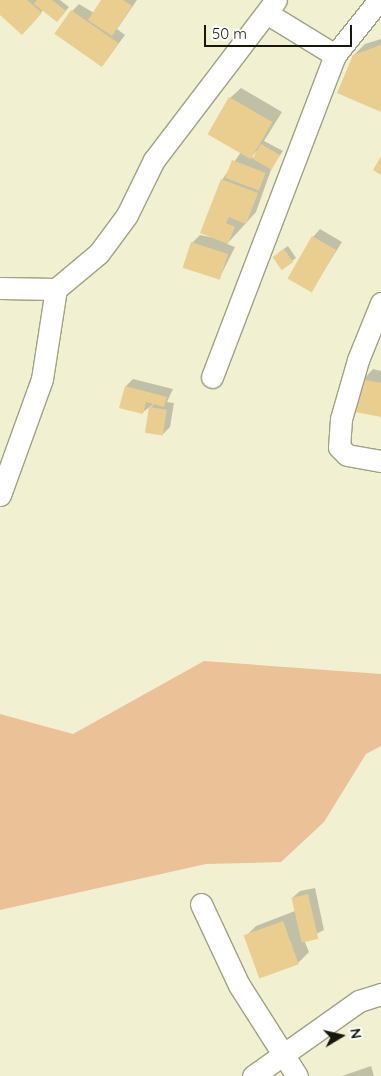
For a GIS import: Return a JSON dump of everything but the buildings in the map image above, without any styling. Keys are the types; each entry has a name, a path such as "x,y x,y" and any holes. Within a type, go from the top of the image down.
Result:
{"street":[{"path":"212,377 336,55 379,0"},
{"path":"0,288 56,289 99,254 127,215 154,160 272,7 336,55"},
{"path":"0,495 42,379 56,289"},
{"path":"381,303 358,360 341,419 339,447 347,455 381,461"},
{"path":"201,904 238,986 297,1076"},
{"path":"254,1076 283,1053 359,1001 381,993"}],"shaded area":[{"path":"204,661 381,674 381,746 366,754 324,822 281,862 206,864 0,910 0,714 73,734"}]}
